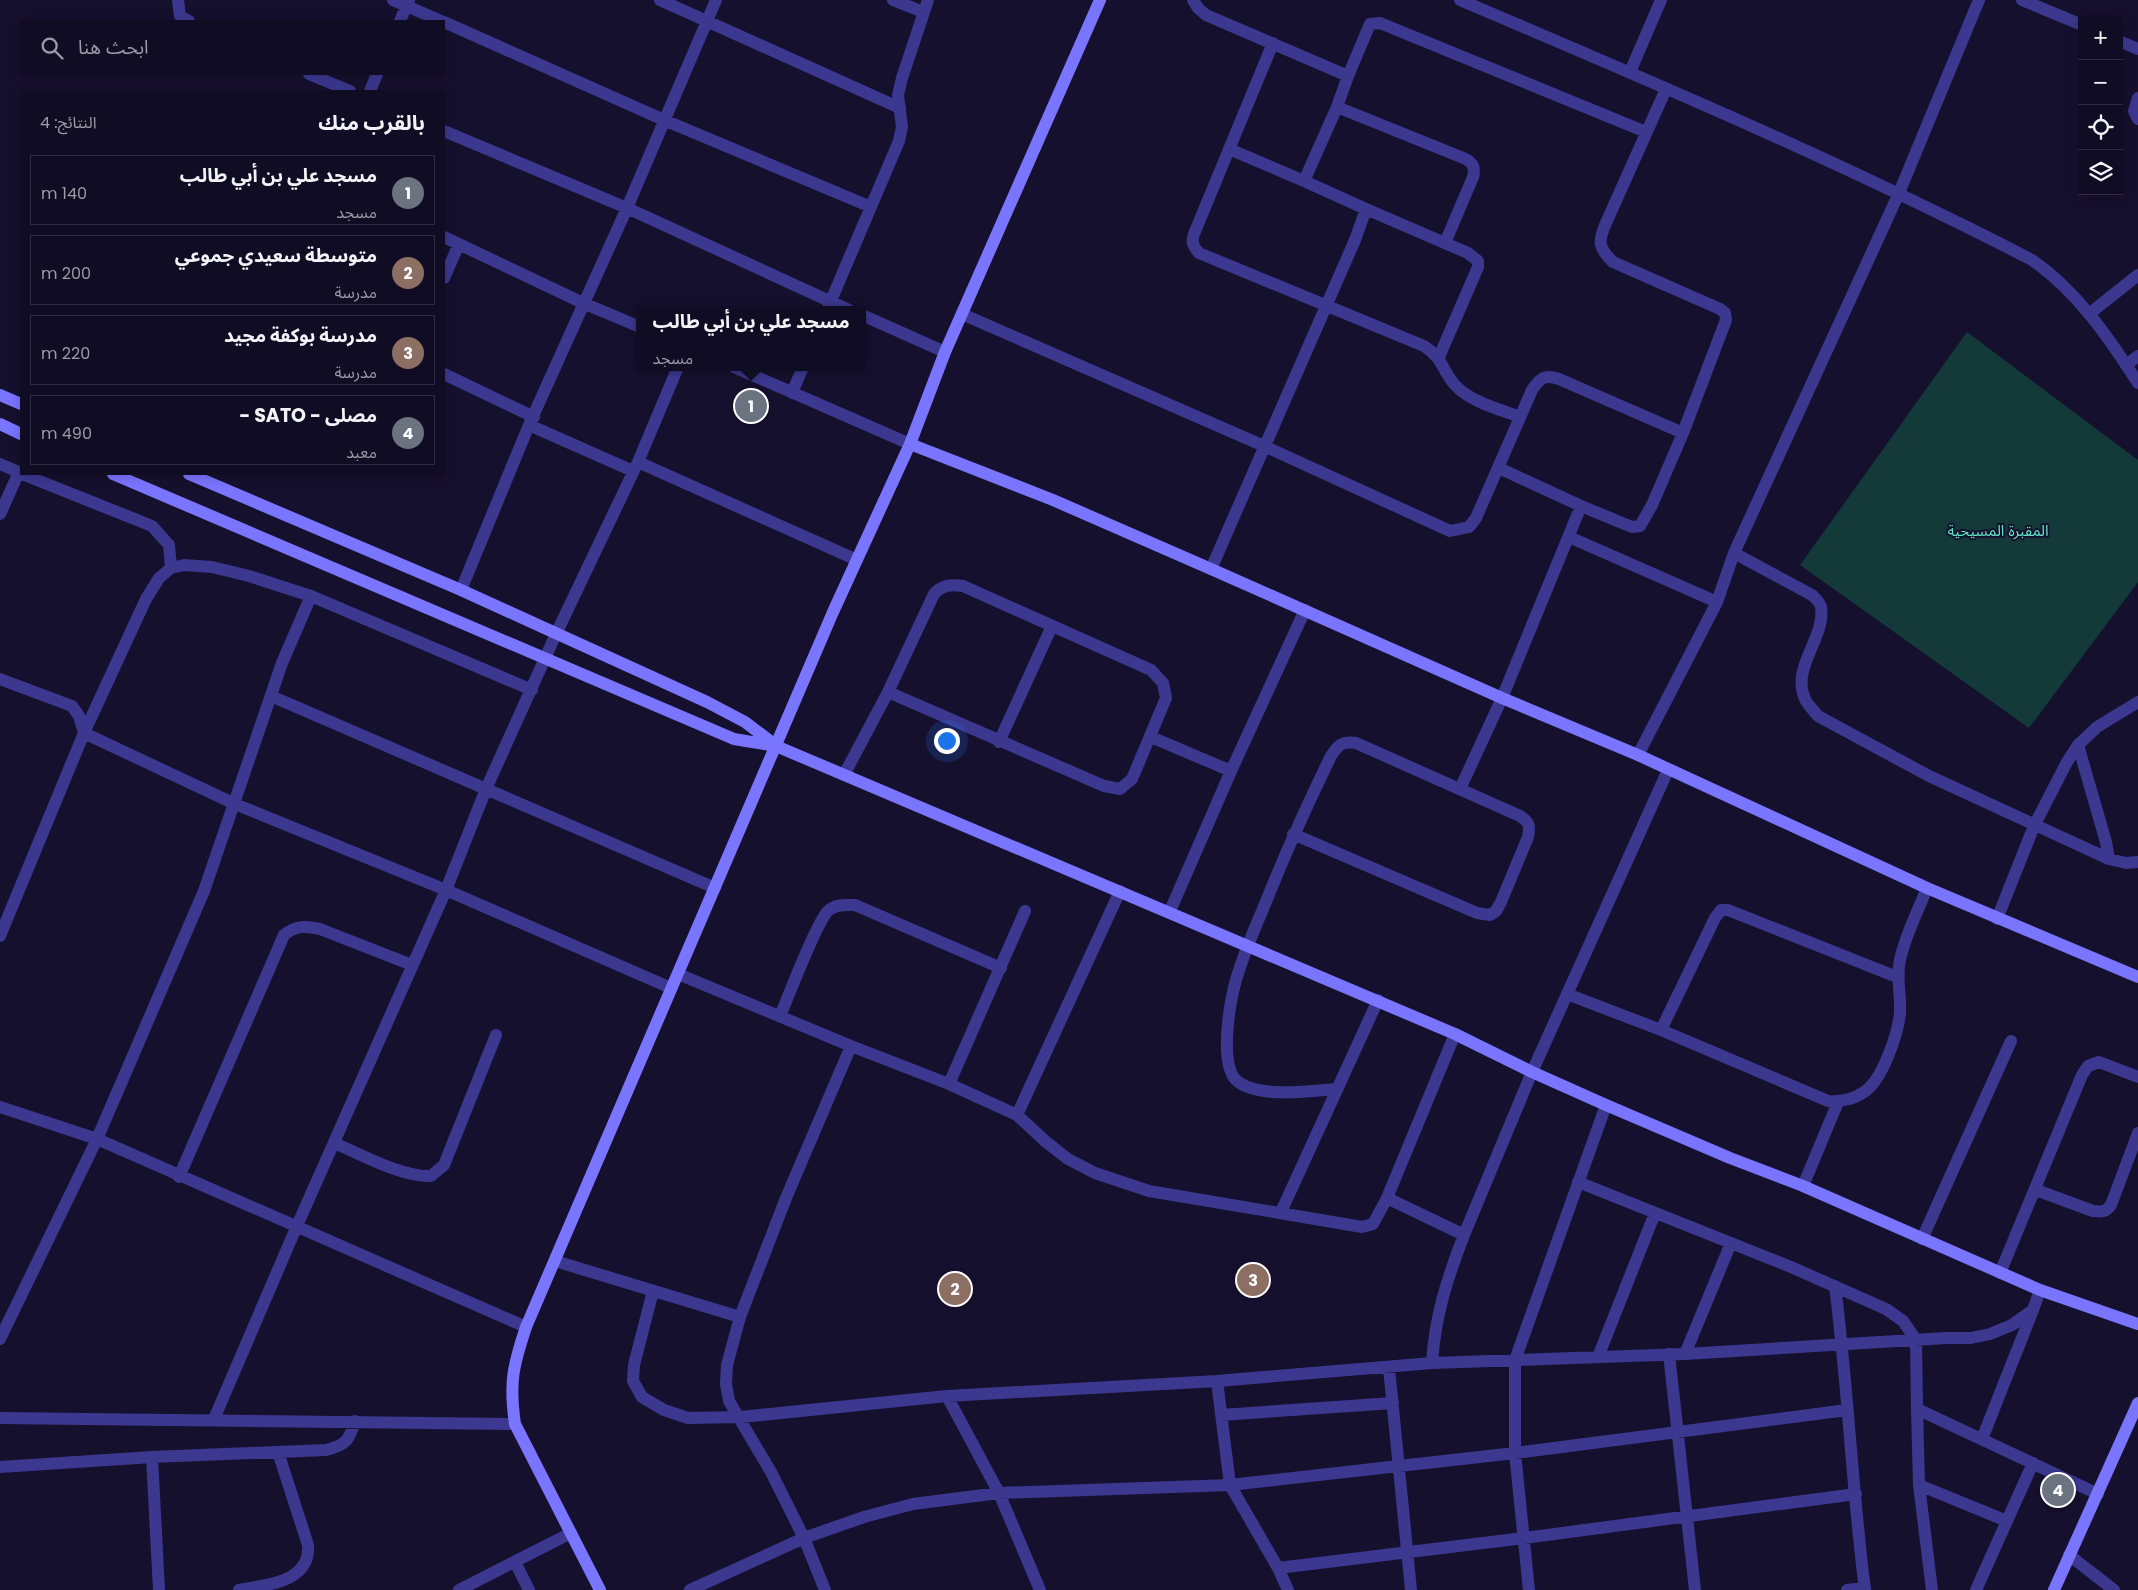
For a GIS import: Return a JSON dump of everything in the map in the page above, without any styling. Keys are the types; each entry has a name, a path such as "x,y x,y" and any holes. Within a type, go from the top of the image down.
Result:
{"main road":[{"path":"600,1590 515,1424 511,1395 514,1365 526,1327 671,988 857,560 910,444 962,314 1100,0"},
{"path":"0,395 20,404"},
{"path":"0,424 20,434"},
{"path":"910,444 1053,500 1502,698 1638,755 1996,919 2138,976"},
{"path":"115,475 200,513 444,614 546,660 734,739 776,746 1170,911 1455,1034 1532,1072 1606,1105 1730,1158 1803,1186 2040,1290 2138,1324"},
{"path":"195,475 208,477 715,706 744,722 776,746"},
{"path":"2054,1590 2138,1403"}],"street":[{"path":"178,0 180,16 187,20"},
{"path":"393,0 408,3 438,20"},
{"path":"660,0 900,108"},
{"path":"460,590 716,0"},
{"path":"893,0 923,12"},
{"path":"445,131 627,208 829,306 899,141 902,126 898,95 928,0"},
{"path":"1193,0 1206,15 1348,76"},
{"path":"1460,0 1666,89 1710,106 1899,193 2032,260 2051,273 2089,314 2138,383"},
{"path":"1630,72 1661,0"},
{"path":"1638,755 1717,602 1734,553 1899,193 1979,0"},
{"path":"2022,0 2078,23"},
{"path":"400,20 408,3"},
{"path":"445,23 664,120 871,207"},
{"path":"1304,180 1337,107 1370,24 1380,23 1646,132"},
{"path":"1273,43 1194,234 1192,240 1194,247 1199,252 1424,346 1439,357 1451,380 1464,392 1477,400 1520,417"},
{"path":"2123,43 2138,49"},
{"path":"311,75 348,90"},
{"path":"370,90 377,75"},
{"path":"1499,468 1632,527 1640,526 1652,505 1684,433 1724,329 1725,313 1709,303 1612,262 1604,254 1600,243 1603,229 1666,89"},
{"path":"2138,98 2134,111 2138,119"},
{"path":"1337,107 1461,157 1474,166 1473,177 1445,243"},
{"path":"1229,149 1304,180 1366,210 1474,256 1478,261 1478,267 1439,357"},
{"path":"1212,569 1366,210"},
{"path":"445,237 583,303 636,324"},
{"path":"445,276 459,244"},
{"path":"2089,314 2138,274"},
{"path":"962,314 1264,446 1450,531 1469,527 1476,518 1520,417 1538,382 1543,377 1550,375 1684,433"},
{"path":"866,317 946,352"},
{"path":"2126,365 2138,356"},
{"path":"214,1420 296,1228 446,890 486,790 546,660 556,634 636,466 676,371"},
{"path":"743,371 910,444"},
{"path":"792,393 801,371"},
{"path":"445,375 532,421 857,560"},
{"path":"0,464 20,473"},
{"path":"0,514 20,475"},
{"path":"26,475 152,526 169,545 171,568"},
{"path":"1460,789 1502,698 1581,506"},
{"path":"1569,537 1717,602"},
{"path":"1734,553 1812,595 1821,605 1821,619 1805,664 1802,684 1806,700 1818,716 1929,776 2034,826 2109,859 2126,863 2138,862"},
{"path":"0,936 84,733 146,598 159,578 171,568 184,565 212,567 249,576 311,596 532,690"},
{"path":"844,775 888,692 934,594 939,588 946,585 963,586 1151,670 1159,677 1166,690 1166,698 1132,780 1120,789 1104,786 888,692"},
{"path":"0,1339 96,1139 204,891 282,663 311,596"},
{"path":"1170,911 1231,771 1305,610"},
{"path":"1000,742 1052,626"},
{"path":"0,679 72,706 79,716 84,733 235,804 446,890 671,988"},
{"path":"271,696 715,888"},
{"path":"1996,919 2034,826 2067,762 2078,745 2097,727 2138,702"},
{"path":"1151,737 1231,771"},
{"path":"1293,834 1477,912 1490,915 1496,911 1501,902 1528,837 1530,827 1527,820 1520,816 1356,743 1345,742 1338,745 1330,756 1293,834 1248,945 1236,981 1230,1009 1227,1041 1228,1064 1232,1076 1238,1082 1249,1087 1265,1091 1299,1092 1336,1089"},
{"path":"2078,745 2103,829 2109,859"},
{"path":"1432,1363 1434,1339 1445,1284 1464,1235 1532,1072 1668,770"},
{"path":"1567,994 1662,1030 1828,1101 1838,1102 1864,1092 1872,1086 1885,1062 1895,1036 1900,1014 1897,977 1900,959 1927,888"},
{"path":"1017,1115 1120,891"},
{"path":"780,1016 818,929 827,912 838,905 855,905 1001,968"},
{"path":"1662,1030 1714,918 1721,910 1728,910 1897,977"},
{"path":"950,1084 1025,911"},
{"path":"179,1176 284,935 292,928 304,926 320,930 412,965"},
{"path":"678,974 851,1046 950,1084 1017,1115 1068,1159 1096,1172 1149,1191 1281,1212 1362,1228 1373,1224 1387,1198 1455,1034"},
{"path":"1281,1212 1378,1000"},
{"path":"334,1144 404,1172 420,1176 431,1176 444,1165 496,1035"},
{"path":"1922,1239 2011,1041"},
{"path":"825,1590 804,1538 771,1472 729,1401 726,1384 727,1365 740,1317 786,1198 851,1046"},
{"path":"2000,1273 2036,1190 2082,1075 2088,1066 2099,1062 2138,1077"},
{"path":"1803,1186 1838,1102"},
{"path":"1529,1590 1515,1453 1515,1360 1606,1105"},
{"path":"0,1107 96,1139 526,1327"},
{"path":"2036,1190 2093,1211 2102,1212 2108,1210 2112,1204 2138,1133"},
{"path":"1578,1182 1835,1286 1886,1309 1903,1321 1916,1340 1919,1485 1932,1590"},
{"path":"1387,1198 1464,1235"},
{"path":"1598,1358 1655,1213"},
{"path":"1685,1354 1731,1243"},
{"path":"555,1261 740,1317"},
{"path":"1835,1286 1843,1344 1847,1410 1865,1589 1847,1590"},
{"path":"1982,1439 2040,1290"},
{"path":"653,1291 634,1365 633,1381 642,1397 664,1410 688,1418 740,1418 947,1396 1217,1381 1432,1363 1685,1354 1971,1338 1990,1334 2012,1325 2033,1310"},
{"path":"1669,1354 1676,1431 1689,1517 1695,1590"},
{"path":"1389,1368 1411,1590"},
{"path":"1217,1381 1230,1485 1278,1568 1288,1590"},
{"path":"947,1396 999,1493 1040,1590"},
{"path":"1221,1415 1393,1403"},
{"path":"1917,1409 2098,1494"},
{"path":"690,1590 804,1538 864,1517 913,1504 999,1493 1230,1485 1400,1467 1847,1410"},
{"path":"0,1418 515,1424"},
{"path":"0,1467 326,1450 341,1446 350,1438 355,1421"},
{"path":"239,1590 294,1576 306,1564 309,1556 308,1545 278,1452"},
{"path":"152,1458 159,1590"},
{"path":"1976,1590 2032,1463"},
{"path":"1919,1485 2007,1521"},
{"path":"1278,1568 1408,1553 1856,1494"},
{"path":"459,1590 571,1533"},
{"path":"2069,1555 2114,1590"},
{"path":"515,1562 529,1590"}],"green space":[{"name":"المقبرة المسيحية","path":"1967,332 2138,460 2138,582 2029,728 1800,565"}],"place":[{"name":"مسجد علي بن أبي طالب","path":"751,406"},
{"name":"مدرسة بوكفة مجيد","path":"1253,1280"},
{"name":"متوسطة سعيدي جموعي","path":"955,1289"},
{"name":"مصلى - SATO -","path":"2058,1490"}]}
